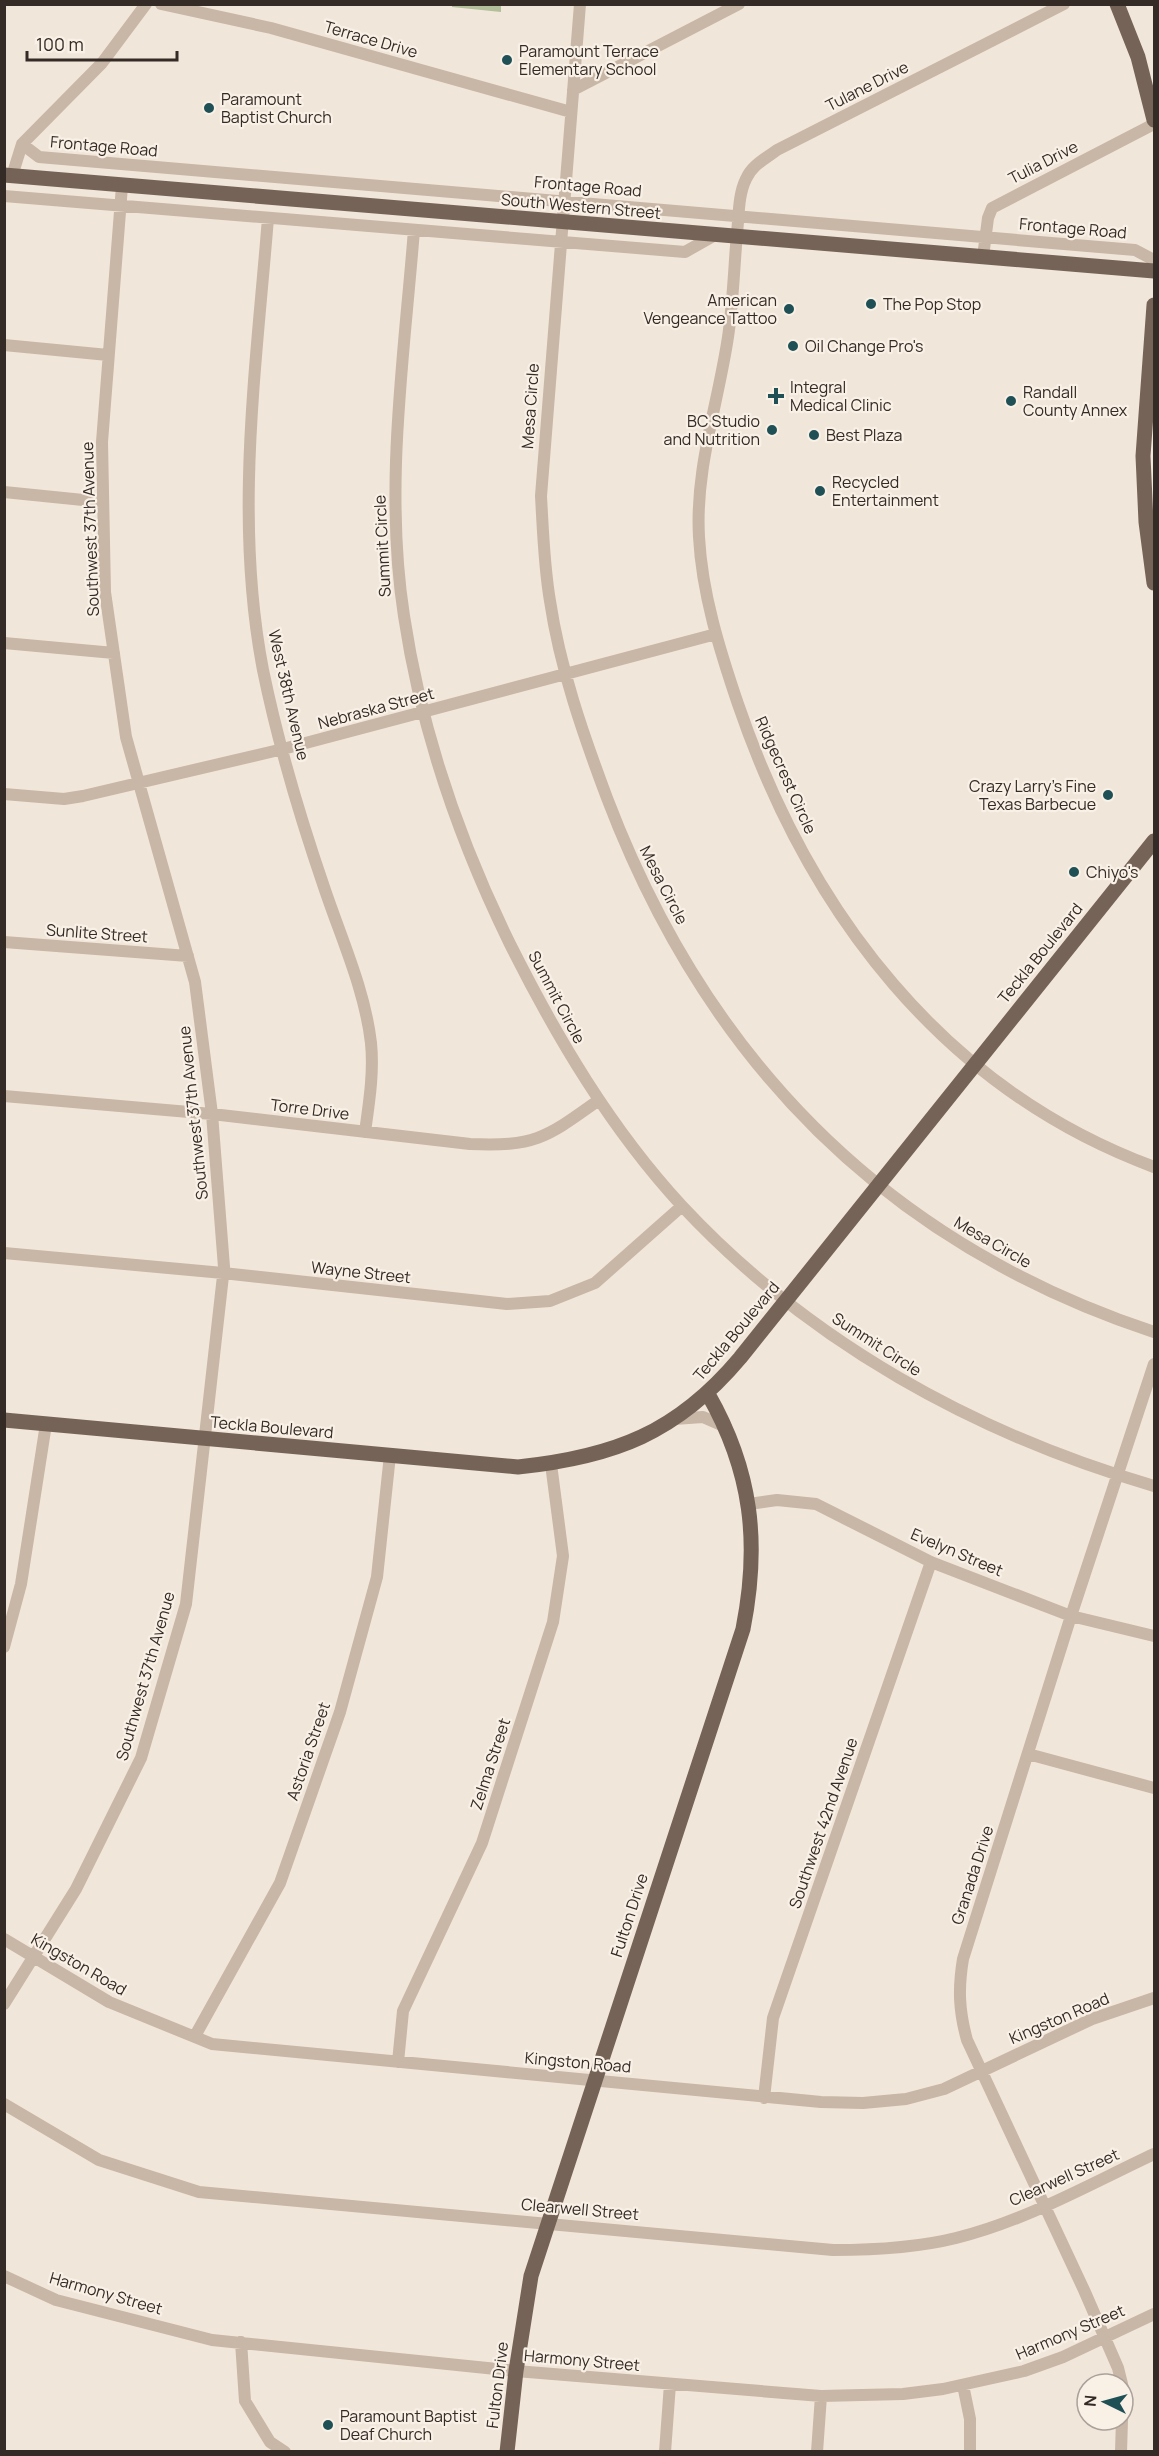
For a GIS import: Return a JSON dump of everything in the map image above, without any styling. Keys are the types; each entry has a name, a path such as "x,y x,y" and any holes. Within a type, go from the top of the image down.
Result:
{"main road":[{"path":"1117,4 1138,57 1155,122"},
{"name":"South Western Street","path":"8,176 1155,271"},
{"path":"1155,305 1143,456 1146,522 1155,583"},
{"name":"Teckla Boulevard","path":"4,1420 518,1467 594,1456 650,1434 708,1394 740,1358 974,1063 1155,841"},
{"name":"Fulton Drive","path":"507,2451 516,2371 531,2276 743,1629 753,1563 749,1504 726,1426 708,1394"}],"street":[{"path":"8,176 22,144 102,63 146,4"},
{"name":"Terrace Drive","path":"161,4 217,11 571,112"},
{"name":"Mesa Circle","path":"580,4 541,496 550,603 579,722 624,842 678,950 733,1034 802,1117 878,1186 931,1225 986,1259 1070,1302 1155,1332"},
{"path":"573,90 739,4"},
{"name":"Tulane Drive","path":"737,237 746,178 756,164 777,150 1064,4"},
{"name":"Tulia Drive","path":"983,257 987,218 992,208 1155,122"},
{"name":"Frontage Road","path":"22,144 39,157 1135,250 1155,260"},
{"name":"Southwest 37th Avenue","path":"4,2004 76,1889 141,1758 186,1604 224,1273 212,1114 195,982 126,736 105,592 102,442 122,186"},
{"path":"4,196 685,252 715,235"},
{"name":"West 38th Avenue","path":"268,218 246,490 248,557 263,670 283,749 312,853 365,1007 372,1068 365,1132"},
{"name":"Summit Circle","path":"414,230 399,417 395,514 403,614 424,712 458,823 500,924 550,1022 599,1100 682,1206 786,1300 863,1356 969,1417 1026,1443 1118,1476 1155,1486"},
{"name":"Ridgecrest Circle","path":"737,237 728,337 703,463 699,537 704,583 716,634 744,723 789,828 848,929 889,982 974,1063 1028,1103 1071,1129 1155,1167"},
{"path":"4,345 108,355"},
{"path":"4,492 103,502"},
{"name":"Nebraska Street","path":"4,794 64,799 283,749 716,634"},
{"path":"4,643 114,653"},
{"name":"Sunlite Street","path":"4,942 188,956"},
{"name":"Torre Drive","path":"4,1096 212,1114 510,1146 552,1133 599,1100"},
{"name":"Wayne Street","path":"4,1253 224,1273 507,1304 550,1301 595,1283 682,1206"},
{"name":"Granada Drive","path":"1118,2372 1105,2337 967,2040 959,2012 958,1989 963,1959 1071,1616 1155,1364"},
{"path":"674,1419 703,1417 726,1426"},
{"path":"4,1647 21,1584 46,1424"},
{"name":"Astoria Street","path":"195,2037 280,1883 340,1712 377,1577 390,1455"},
{"name":"Zelma Street","path":"398,2062 403,2011 482,1843 553,1623 563,1556 551,1464"},
{"name":"Evelyn Street","path":"749,1504 777,1500 816,1504 931,1563 1071,1616 1155,1636"},
{"name":"Southwest 42nd Avenue","path":"764,2098 773,2018 931,1563"},
{"path":"1028,1754 1155,1788"},
{"name":"Kingston Road","path":"4,1939 108,2002 212,2044 688,2088 764,2098 863,2103 906,2099 944,2089 1092,2019 1155,1998"},
{"name":"Clearwell Street","path":"4,2104 99,2160 199,2192 549,2222 833,2250 874,2250 957,2238 997,2226 1155,2154"},
{"name":"Harmony Street","path":"4,2276 56,2300 212,2340 516,2371 821,2396 903,2394 963,2385 1024,2371 1064,2357 1155,2314"},
{"path":"241,2342 245,2401 270,2442 285,2451"},
{"path":"664,2451 670,2384"},
{"path":"963,2385 970,2419 970,2451"},
{"path":"817,2451 821,2396"},
{"name":"Granada Drive","path":"1121,2451 1122,2432"}],"green space":[{"path":"452,4 501,5 501,12 452,7"}],"place":[{"name":"Paramount Terrace Elementary School","path":"507,60"},
{"name":"Paramount Baptist Church","path":"209,108"},
{"name":"The Pop Stop","path":"871,304"},
{"name":"American Vengeance Tattoo","path":"789,309"},
{"name":"Oil Change Pro's","path":"793,346"},
{"name":"Integral Medical Clinic","path":"776,396"},
{"name":"Randall County Annex","path":"1011,401"},
{"name":"BC Studio and Nutrition","path":"772,430"},
{"name":"Best Plaza","path":"814,435"},
{"name":"Recycled Entertainment","path":"820,491"},
{"name":"Crazy Larry's Fine Texas Barbecue","path":"1108,795"},
{"name":"Chiyo's","path":"1074,872"},
{"name":"Paramount Baptist Deaf Church","path":"328,2425"}]}
